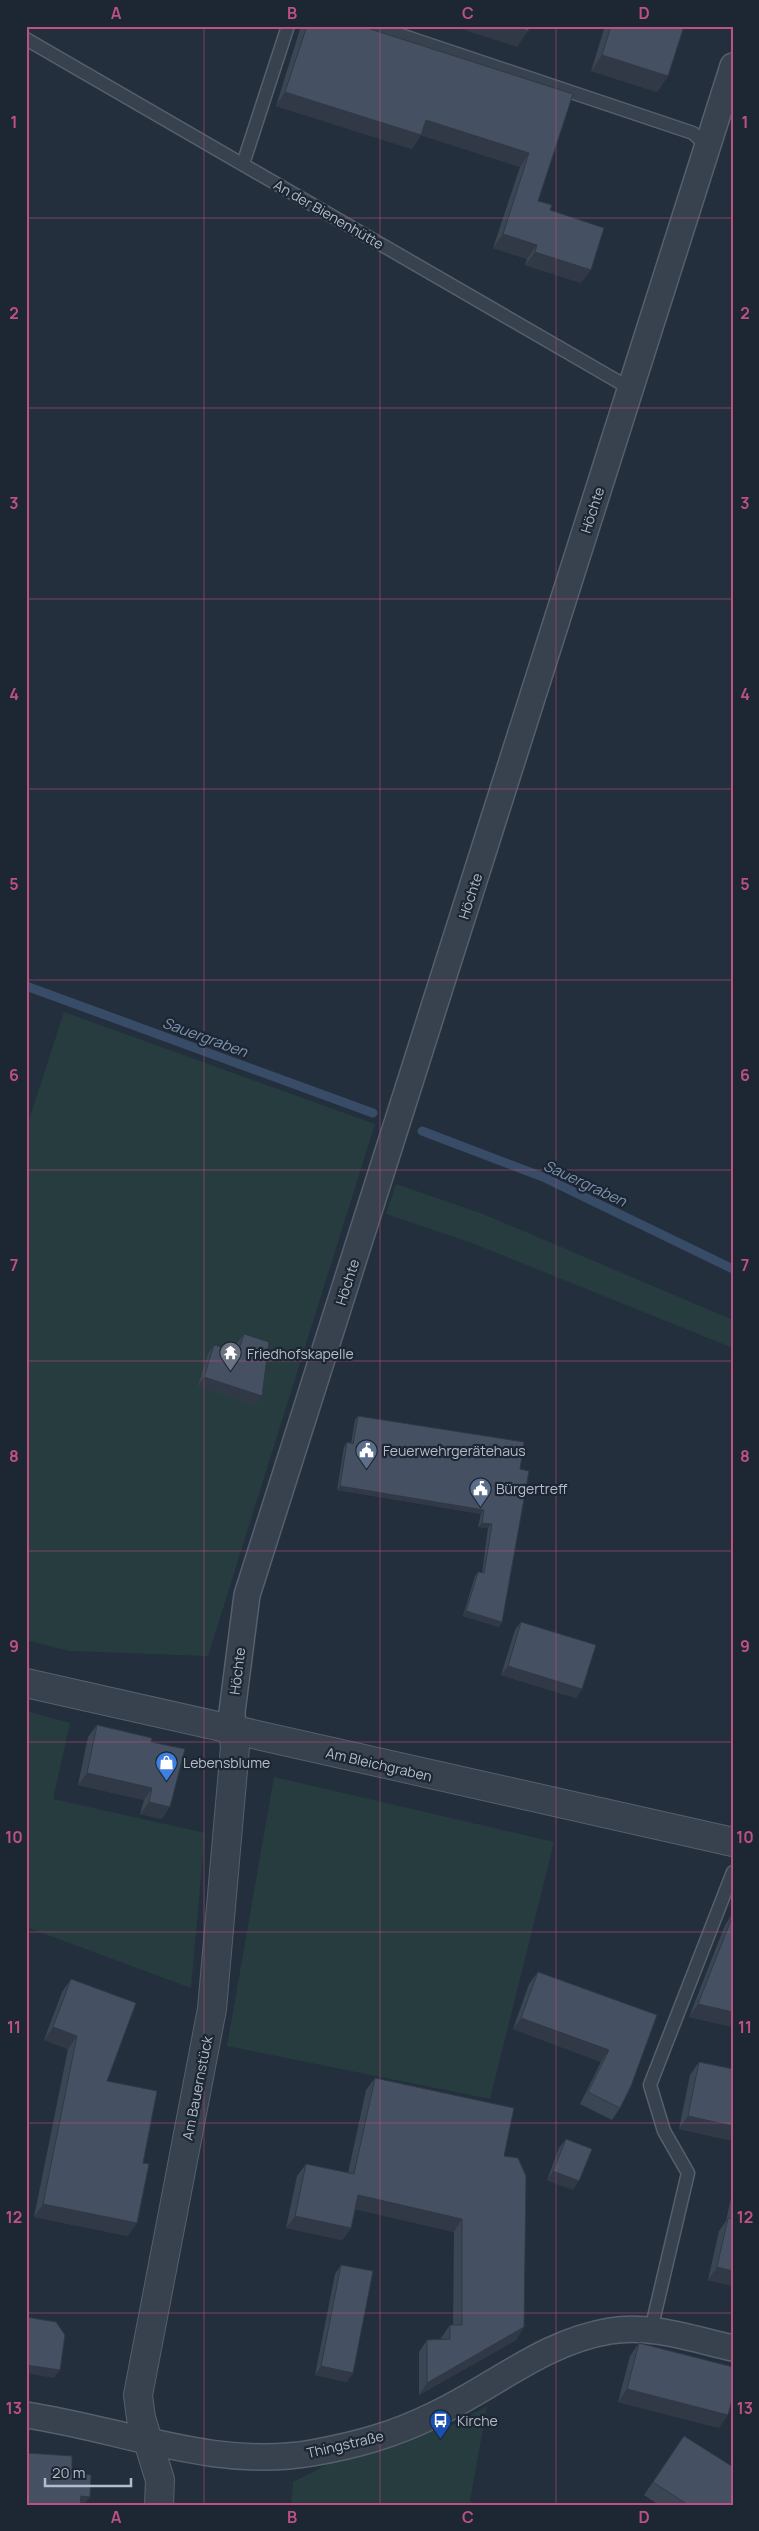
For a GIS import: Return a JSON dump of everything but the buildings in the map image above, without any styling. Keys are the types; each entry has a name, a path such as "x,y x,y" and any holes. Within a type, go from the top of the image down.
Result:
{"street":[{"name":"Höchte","path":"233,1730 232,1712 247,1595 733,66"},
{"name":"Am Bleichgraben","path":"26,1684 733,1842"},
{"name":"Am Bauernstück","path":"159,2505 160,2480 141,2418 138,2395 212,2009 235,1747 233,1730"},
{"name":"Thingstraße","path":"26,2415 105,2430 210,2454 280,2457 374,2440 435,2415 519,2365 566,2343 611,2331 651,2330 733,2348"}],"lane":[{"path":"243,164 288,26"},
{"path":"374,26 692,133 708,147"},
{"name":"An der Bienenhütte","path":"26,39 631,389"},
{"path":"651,2330 688,2173 664,2131 650,2085 733,1872"}],"green space":[{"path":"64,1012 375,1124 208,1656 69,1651 26,1640 26,1129"},
{"path":"396,1184 483,1214 733,1320 733,1348 472,1243 386,1214"},
{"path":"26,1711 70,1723 53,1799 205,1833 191,1988 26,1927"},
{"path":"274,1777 554,1842 490,2099 227,2046"},
{"path":"487,2406 470,2501 477,2505 291,2505 293,2482 328,2464 452,2425"}],"waterway":[{"name":"Sauergraben","path":"26,986 373,1113"},
{"name":"Sauergraben","path":"422,1131 543,1177 733,1269"}],"place":[{"name":"Friedhofskapelle","path":"231,1372"},
{"name":"Feuerwehrgerätehaus","path":"367,1469"},
{"name":"Bürgertreff","path":"480,1507"},
{"name":"Lebensblume","path":"167,1781"},
{"name":"Kirche","path":"441,2439"}]}
